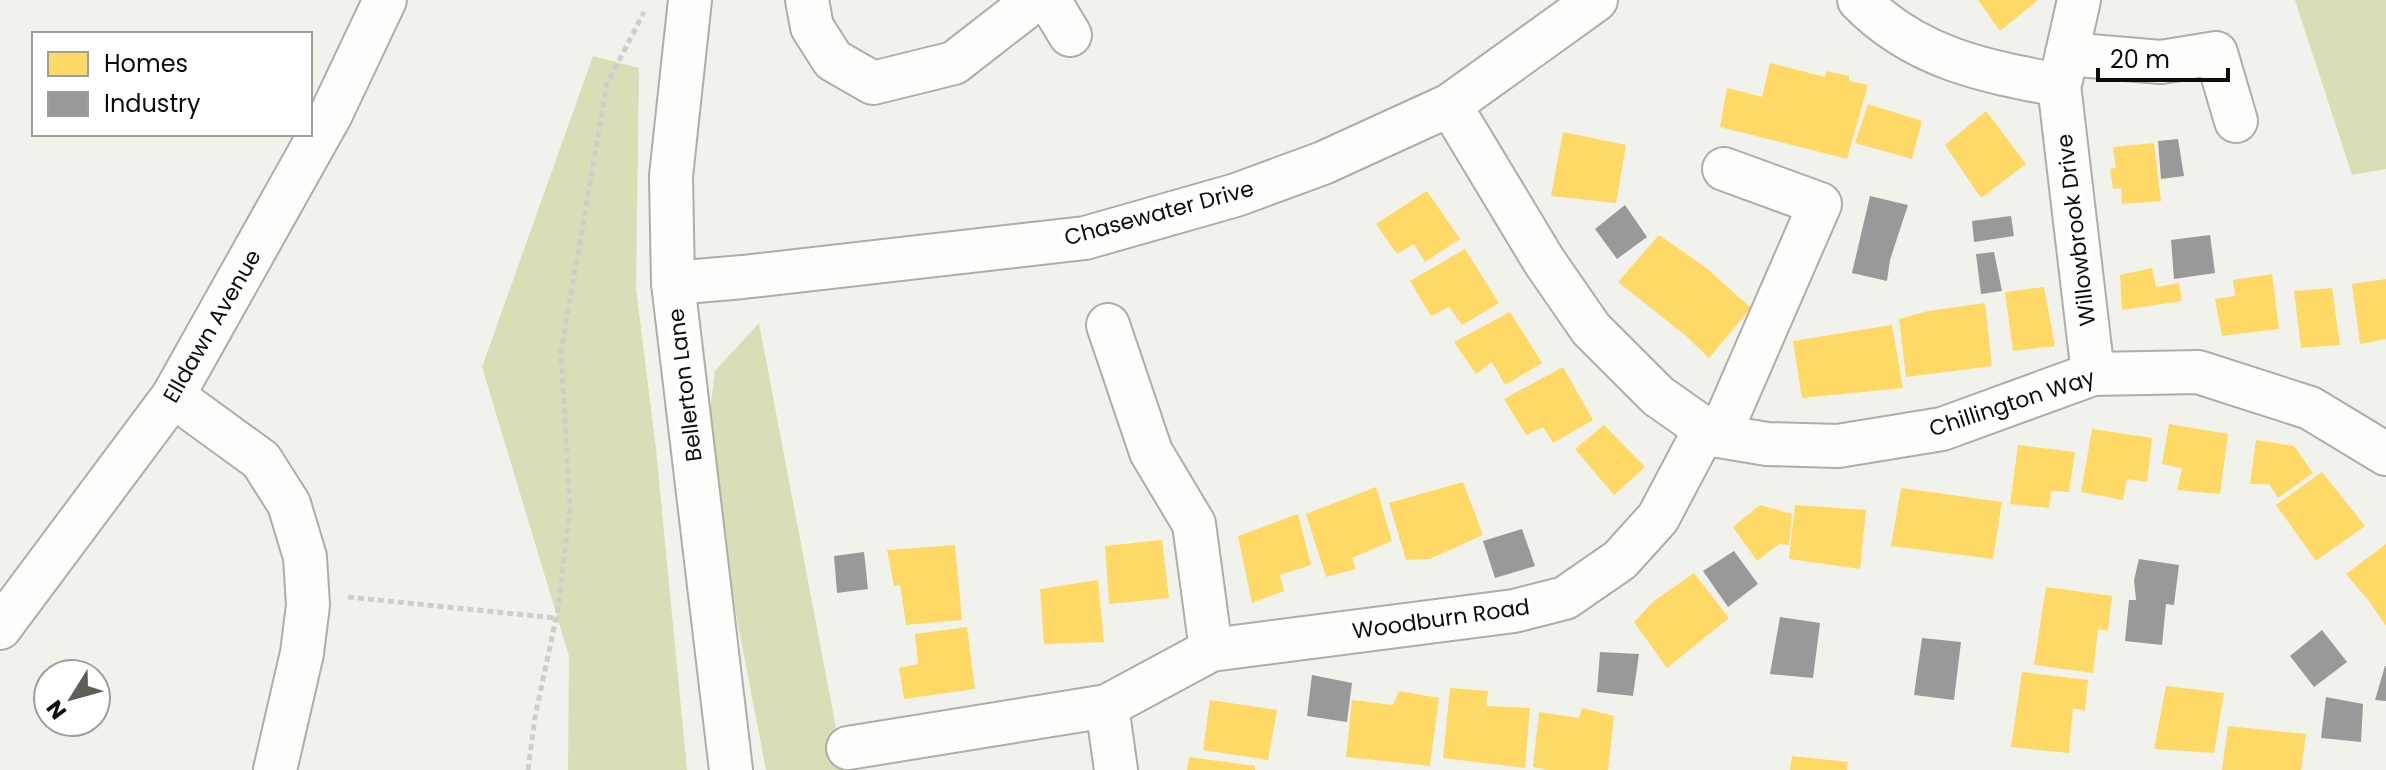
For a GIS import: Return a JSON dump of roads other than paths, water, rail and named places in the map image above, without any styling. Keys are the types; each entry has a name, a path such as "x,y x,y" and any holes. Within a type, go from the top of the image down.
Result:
{"street":[{"name":"Elldawn Avenue","path":"0,628 173,396 331,114 385,0"},
{"name":"Bellerton Lane","path":"690,0 671,176 673,283 731,770"},
{"path":"807,0 812,27 833,60 873,83 954,63 1035,0"},
{"path":"1859,0 1874,15 1919,47 1962,63 2063,70 2161,62 2216,53 2236,121"},
{"name":"Willowbrook Drive","path":"2079,0 2063,70 2093,374"},
{"name":"Chasewater Drive","path":"673,283 1085,238 1236,195 1323,163 1450,105 1593,1"},
{"name":"Chillington Way","path":"1450,105 1544,261 1591,329 1658,396 1712,432 1767,444 1838,446 1942,429 2093,374 2198,372 2310,408 2385,452"},
{"name":"Woodburn Road","path":"848,748 1107,706 1211,650 1514,611 1565,598 1620,560 1658,518 1712,432 1820,204 1724,169"},
{"path":"1108,325 1151,452 1194,524 1211,650"},
{"path":"173,396 261,460 289,504 305,557 307,592 302,653 275,770"},
{"path":"1107,706 1116,770"}]}
